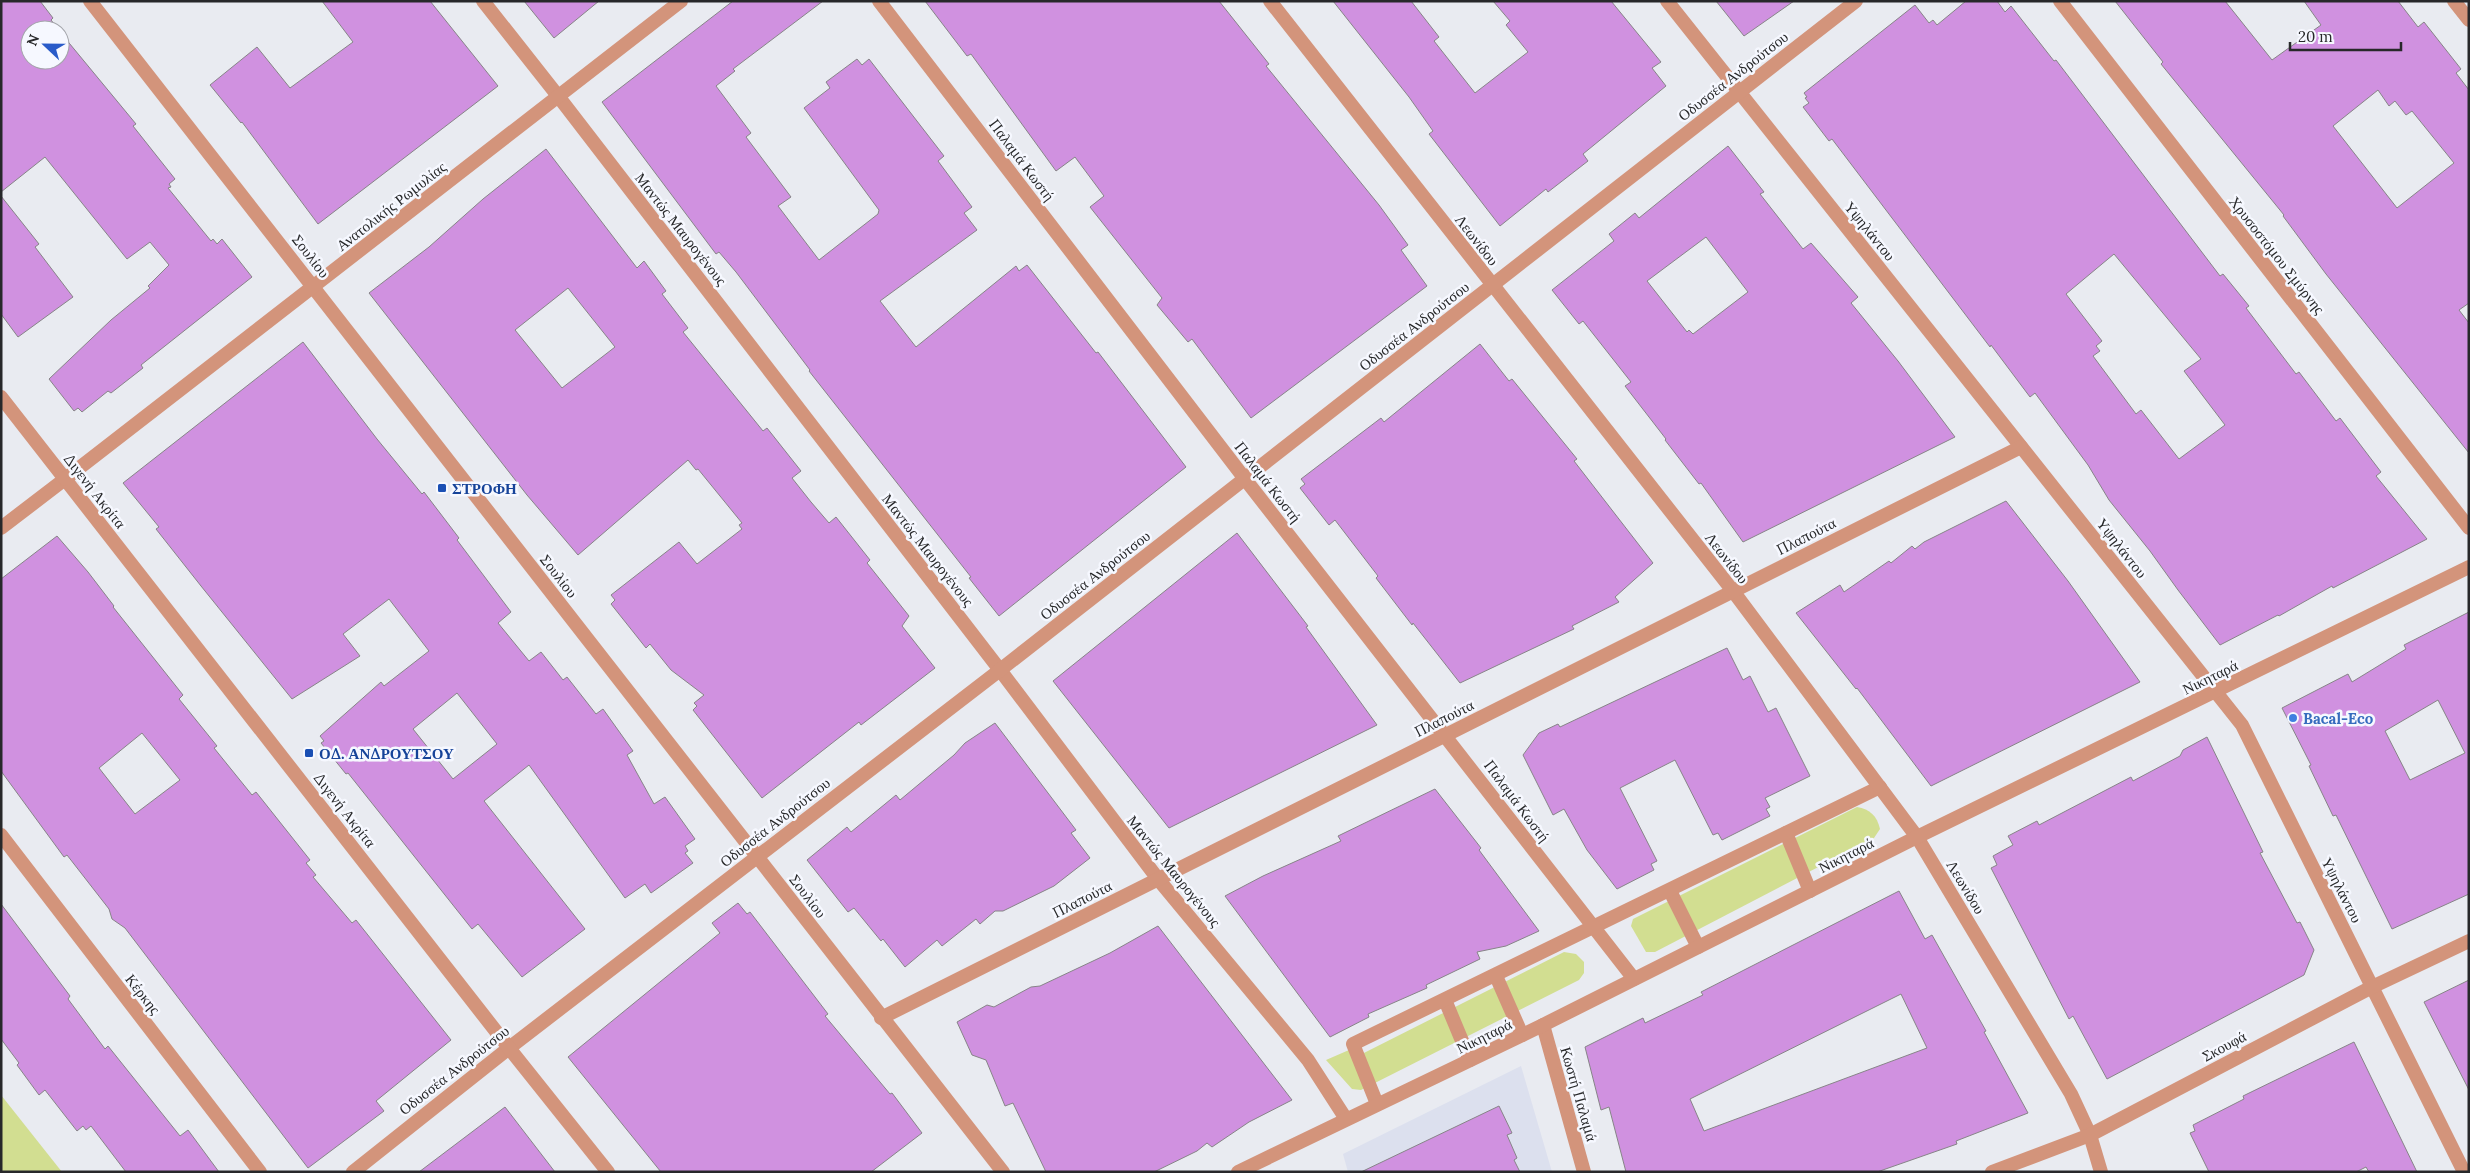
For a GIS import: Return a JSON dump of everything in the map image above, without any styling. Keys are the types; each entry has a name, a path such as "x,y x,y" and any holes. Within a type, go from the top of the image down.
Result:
{"street":[{"name":"Σουλίου","path":"90,1 758,856 881,1018 1003,1172"},
{"name":"Μαντώς Μαυρογένους","path":"483,1 1000,670 1158,879 1308,1060 1346,1119"},
{"name":"Ανατολικής Ρωμυλίας","path":"1,528 681,1"},
{"name":"Παλαμά Κωστή","path":"879,1 1245,479 1446,735 1634,980"},
{"name":"Λεωνίδου","path":"1270,1 1733,591 1917,837 2071,1094 2090,1136 2100,1172"},
{"name":"Υψηλάντου","path":"1667,1 2242,725 2464,1172"},
{"name":"Οδυσσέα Ανδρούτσου","path":"352,1172 508,1048 1000,670 1856,1"},
{"name":"Χρυσοστόμου Σμύρνης","path":"2060,1 2469,528"},
{"path":"2454,1 2469,20"},
{"name":"Διγενή Ακρίτα","path":"1,396 65,480 292,766 508,1048 608,1172"},
{"name":"Πλαπούτα","path":"881,1018 2021,447"},
{"name":"Νικηταρά","path":"1238,1172 1543,1026 1917,837 2469,567"},
{"path":"1378,1104 1353,1044 1880,788"},
{"path":"1786,833 1810,891"},
{"name":"Κέρκης","path":"1,835 260,1172"},
{"path":"1670,891 1698,947"},
{"name":"Σκουφά","path":"1992,1172 2090,1136 2372,986 2469,941"},
{"path":"1496,976 1522,1035"},
{"path":"1445,1000 1470,1060"},
{"name":"Κωστή Παλαμά","path":"1543,1026 1584,1172"}],"shaded area":[{"path":"1521,1066 1552,1172 1348,1172 1343,1154"}],"green space":[{"path":"1857,807 1866,809 1877,820 1880,829 1874,838 1655,952 1646,952 1631,926 1633,919"},
{"path":"1564,952 1576,954 1584,962 1584,973 1579,980 1361,1090 1352,1089 1326,1060 1349,1050 1354,1058"},
{"path":"1,1095 62,1172 1,1172"}],"building":[{"path":"1,1 40,1 53,18 51,20 20,20 20,70 70,70 70,44 136,124 133,126 175,179 169,184 171,187 168,188 211,241 213,239 217,244 222,239 252,277 141,365 143,368 111,393 108,391 82,412 78,408 74,411 49,379 111,320 150,288 148,286 169,265 150,242 127,259 45,157 1,192"},
{"path":"322,1 430,1 498,86 318,224 242,122 210,85 257,47 290,88 353,42"},
{"path":"524,1 599,1 554,38"},
{"path":"733,1 823,1 733,69 735,71 716,86 751,133 746,137 791,197 778,206 819,260 878,214 879,210 804,108 830,88 826,82 857,59 862,65 869,59 944,156 938,161 972,207 964,213 977,230 880,301 916,347 1016,266 1019,271 1027,265 1096,353 1098,352 1186,467 999,616 969,578 971,577 809,371 736,272 719,252 716,254 602,102"},
{"path":"925,1 1219,1 1269,64 1266,66 1379,205 1408,245 1401,250 1427,286 1251,418 1192,339 1188,342 1157,305 1162,298 1090,207 1104,196 1075,157 1056,171 971,54 967,56"},
{"path":"1333,1 1411,1 1439,37 1434,41 1475,93 1528,52 1506,25 1510,21 1493,1 1611,1 1661,62 1652,68 1666,86 1583,154 1588,161 1548,192 1546,189 1500,226 1429,134 1433,131 1409,97"},
{"path":"1716,1 1794,1 1744,36"},
{"path":"1966,1 1997,1 2005,12 2011,6 2054,61 2056,60 2220,276 2223,274 2249,306 2246,308 2296,374 2299,372 2336,421 2340,418 2381,472 2376,476 2427,539 2220,645 2150,551 2109,500 2088,465 2035,393 2030,397 1832,139 1829,141 1803,107 1809,103 1804,93 1915,5 1929,23 1933,20 1937,25","holes":["2114,254 2201,359 2184,371 2225,425 2179,459 2141,410 2136,414 2093,356 2100,351 2096,346 2102,341 2066,294"]},
{"path":"2115,1 2225,1 2272,60 2321,25 2304,1 2398,1 2418,27 2424,22 2461,69 2456,73 2469,90 2469,303 2459,310 2469,323 2469,453 2326,274 2284,215 2161,64 2163,62","holes":["2378,90 2389,106 2395,101 2406,115 2412,111 2454,163 2397,208 2333,126"]},
{"path":"1728,146 1764,192 1760,194 1803,249 1811,243 1858,297 1851,303 1898,361 1955,437 1743,542 1701,483 1699,484 1625,386 1631,382 1583,321 1579,324 1552,290 1614,241 1609,234 1635,213 1639,218","holes":["1706,237 1748,292 1693,334 1689,330 1687,332 1647,281"]},
{"path":"546,149 637,268 644,261 666,291 662,294 688,328 683,332 763,431 767,428 801,471 792,478 829,523 836,517 870,560 867,563 909,616 902,626 935,668 861,725 859,722 762,798 693,710 697,706 694,703 704,695 671,670 650,644 646,648 611,604 615,600 611,595 679,542 697,564 742,529 739,525 742,523 698,469 696,470 688,460 578,555 527,495 369,293 429,247 483,199","holes":["568,288 615,347 562,388 515,330"]},
{"path":"1,196 39,244 35,247 73,297 18,337 1,314"},
{"path":"303,342 377,439 422,494 424,492 459,538 457,540 511,612 498,623 529,661 541,652 563,680 567,677 596,714 603,709 633,751 627,755 654,804 665,797 695,839 685,846 688,851 685,853 693,863 651,893 645,884 625,898 529,765 484,801 585,929 522,977 478,924 472,929 348,773 346,774 321,743 324,741 320,736 381,682 384,686 429,651 389,599 343,634 360,656 292,699 156,529 159,527 123,483","holes":["457,693 497,744 453,779 413,729"]},
{"path":"1480,344 1509,381 1512,379 1577,459 1574,461 1653,563 1615,597 1619,602 1572,626 1574,629 1460,683 1413,623 1412,625 1376,578 1378,576 1335,520 1329,525 1300,488 1305,484 1301,479 1381,418 1384,422"},
{"path":"2006,501 2068,581 2140,682 1931,786 1857,688 1796,613 1840,585 1844,592 1889,561 1891,563 1912,546 1915,549 1924,542"},
{"path":"1237,533 1308,626 1306,627 1377,725 1169,828 1053,681"},
{"path":"57,536 88,572 113,607 183,695 179,699 217,746 214,748 252,795 256,792 310,860 306,863 316,875 313,877 352,923 356,920 451,1040 376,1101 384,1111 308,1168 125,928 112,919 109,909 67,855 64,857 1,771 1,579","holes":["142,733 180,780 135,814 99,768"]},
{"path":"2469,612 2469,894 2392,929 2336,815 2333,816 2309,766 2311,765 2282,708 2348,674 2352,682 2406,649 2404,645","holes":["2438,700 2465,753 2410,780 2385,731"]},
{"path":"1727,648 1743,680 1750,676 1768,712 1776,708 1810,776 1765,798 1770,807 1766,809 1770,816 1722,840 1718,833 1713,835 1675,760 1620,788 1657,861 1651,864 1654,870 1617,889 1587,850 1564,809 1553,815 1523,755 1539,733 1558,724 1560,727"},
{"path":"995,723 1076,830 1071,833 1090,858 1054,886 1003,911 995,911 980,924 976,919 942,946 937,940 905,967 883,939 881,941 854,908 848,912 807,860 847,827 851,832 896,795 900,800 954,755 965,743"},
{"path":"2207,737 2263,852 2260,853 2297,923 2300,922 2314,950 2304,975 2107,1079 2073,1016 2069,1019 1991,868 1997,865 1993,856 2013,845 2008,836 2037,821 2039,825 2131,777 2133,781 2180,756 2183,750"},
{"path":"1435,789 1481,848 1479,850 1539,931 1506,946 1477,952 1480,959 1426,985 1427,988 1368,1014 1369,1017 1330,1037 1225,896 1263,876 1341,841 1338,836"},
{"path":"1899,891 1925,939 1932,935 1986,1031 1984,1032 2028,1113 1956,1141 1957,1144 1877,1172 1626,1172 1609,1107 1601,1110 1585,1047 1643,1018 1645,1023 1703,995 1701,992","holes":["1901,994 1927,1048 1704,1131 1690,1099"]},
{"path":"738,903 747,914 750,912 828,1014 825,1016 890,1094 892,1093 922,1133 871,1172 661,1172 568,1057 720,933 712,923"},
{"path":"1,904 70,996 68,999 105,1049 108,1046 180,1136 188,1130 219,1172 126,1172 91,1126 86,1130 83,1126 77,1131 45,1090 39,1095 1,1039"},
{"path":"1158,926 1292,1100 1249,1122 1212,1147 1207,1143 1197,1151 1154,1172 1046,1172 1013,1103 1005,1106 986,1060 972,1055 957,1022 987,1005 994,1007 1031,987 1040,986 1110,953"},
{"path":"2469,980 2469,1090 2424,1002"},
{"path":"2354,1042 2417,1172 2369,1172 2366,1167 2356,1172 2209,1172 2190,1133 2195,1131 2193,1125 2244,1099 2243,1096"},
{"path":"1499,1106 1512,1133 1507,1135 1517,1158 1514,1160 1520,1172 1361,1172"},
{"path":"505,1107 555,1172 419,1172"}],"place":[{"name":"ΣΤΡΟΦΗ","path":"442,488"},
{"name":"Bacal-Eco","path":"2293,718"},
{"name":"ΟΔ. ΑΝΔΡΟΥΤΣΟΥ","path":"309,753"}]}
